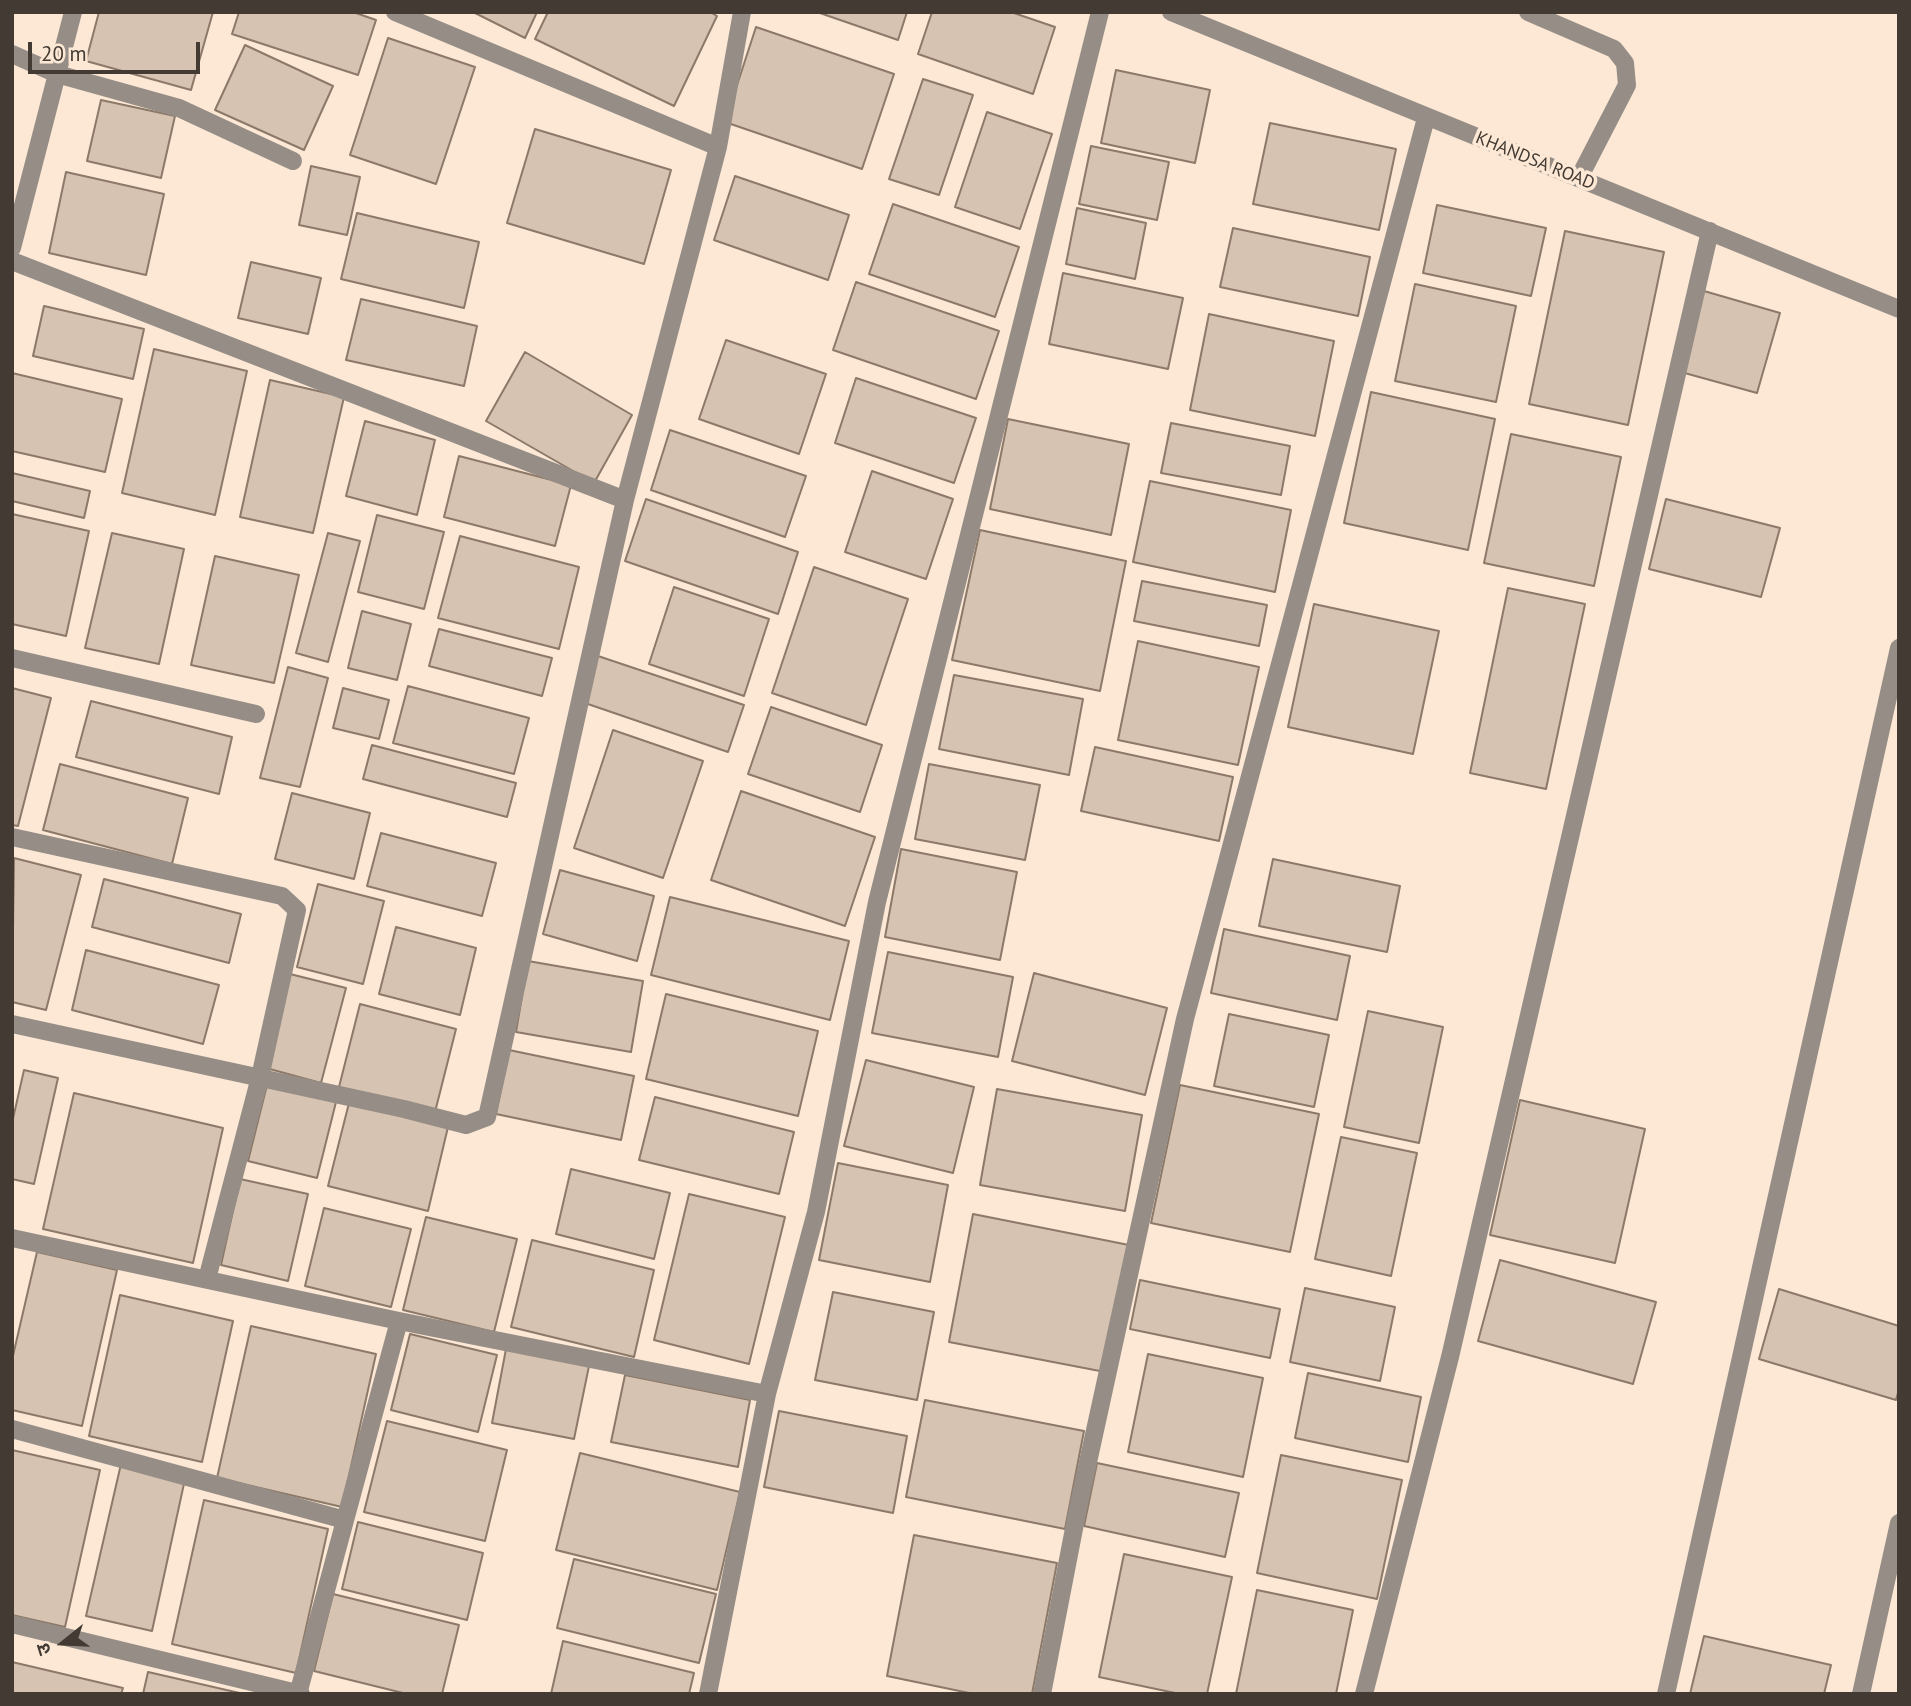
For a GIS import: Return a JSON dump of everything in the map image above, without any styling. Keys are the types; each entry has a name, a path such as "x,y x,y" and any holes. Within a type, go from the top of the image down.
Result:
{"street":[{"path":"12,247 73,12"},
{"path":"395,12 718,147"},
{"path":"708,1694 767,1394 816,1212 877,902 1100,12"},
{"name":"KHANDSA ROAD","path":"1171,12 1899,309"},
{"path":"1528,12 1614,49 1625,63 1627,85 1578,178"},
{"path":"12,1024 260,1077 466,1125 487,1117 625,500 718,147 740,13"},
{"path":"12,54 57,74 179,108 293,161"},
{"path":"1041,1694 1185,1018 1426,118"},
{"path":"1364,1694 1450,1357 1710,231"},
{"path":"12,261 625,500"},
{"path":"1666,1694 1899,648"},
{"path":"12,658 256,714"},
{"path":"12,836 282,896 297,910 260,1077 207,1279"},
{"path":"12,1238 399,1321 767,1394"},
{"path":"12,1624 299,1694 399,1321"},
{"path":"12,1429 345,1520"},
{"path":"1861,1694 1899,1523"}],"building":[{"path":"99,12 213,12 191,90 86,61"},
{"path":"239,12 353,12 376,20 358,75 232,34"},
{"path":"473,12 537,12 525,38"},
{"path":"548,12 710,12 717,16 674,106 535,39"},
{"path":"817,12 907,12 898,40"},
{"path":"932,12 1011,12 1055,27 1033,94 918,54"},
{"path":"756,27 894,74 862,169 725,122"},
{"path":"388,38 475,67 436,184 350,155"},
{"path":"245,45 333,86 304,150 215,110"},
{"path":"1116,70 1210,90 1195,163 1101,143"},
{"path":"923,79 973,95 939,195 889,179"},
{"path":"101,100 175,116 161,178 87,161"},
{"path":"987,112 1052,134 1020,229 955,207"},
{"path":"1270,123 1396,149 1379,230 1253,204"},
{"path":"535,129 671,170 644,264 507,223"},
{"path":"1091,146 1169,162 1157,220 1079,204"},
{"path":"311,166 360,177 347,235 299,225"},
{"path":"66,172 164,194 146,275 49,253"},
{"path":"735,176 849,215 828,280 714,240"},
{"path":"893,204 1019,247 995,317 869,274"},
{"path":"1437,205 1546,228 1531,296 1423,273"},
{"path":"1077,208 1146,223 1135,279 1066,264"},
{"path":"357,213 479,242 464,308 341,279"},
{"path":"1233,228 1370,257 1358,316 1220,287"},
{"path":"1565,231 1664,252 1628,425 1529,404"},
{"path":"251,262 321,278 308,334 238,318"},
{"path":"1063,273 1183,298 1168,369 1049,344"},
{"path":"856,282 999,331 976,399 833,350"},
{"path":"1415,284 1516,306 1496,402 1395,381"},
{"path":"1704,291 1780,313 1757,393 1681,372"},
{"path":"361,299 477,326 464,386 346,360"},
{"path":"44,306 144,329 133,379 33,356"},
{"path":"1209,314 1334,341 1315,436 1190,410"},
{"path":"726,340 826,374 799,454 699,419"},
{"path":"154,349 247,371 215,515 122,493"},
{"path":"525,352 632,415 594,483 486,421"},
{"path":"12,373 122,399 105,472 12,451"},
{"path":"856,378 976,418 954,483 835,443"},
{"path":"270,380 344,397 313,533 240,517"},
{"path":"1371,392 1495,419 1468,550 1344,523"},
{"path":"1008,419 1129,444 1111,535 990,509"},
{"path":"365,421 435,440 417,515 346,496"},
{"path":"1171,423 1290,446 1281,495 1161,473"},
{"path":"670,430 806,476 785,537 651,490"},
{"path":"1511,434 1621,457 1594,586 1484,563"},
{"path":"459,456 571,485 555,546 444,517"},
{"path":"872,471 953,499 926,579 845,552"},
{"path":"12,473 90,491 84,518 12,501"},
{"path":"1150,481 1291,510 1275,592 1133,562"},
{"path":"646,499 798,552 778,614 625,561"},
{"path":"1666,499 1780,528 1761,597 1649,569"},
{"path":"12,514 89,531 66,636 12,624"},
{"path":"377,515 444,532 424,609 358,592"},
{"path":"980,530 1126,561 1100,691 952,660"},
{"path":"112,533 184,549 159,664 85,648"},
{"path":"328,533 360,541 328,662 296,653"},
{"path":"460,536 579,567 559,649 438,618"},
{"path":"215,556 299,575 274,683 191,665"},
{"path":"814,567 908,599 866,725 772,693"},
{"path":"1142,581 1267,605 1259,646 1134,621"},
{"path":"674,587 769,619 744,696 649,664"},
{"path":"1508,588 1585,604 1546,789 1470,773"},
{"path":"1314,604 1439,631 1413,754 1288,727"},
{"path":"362,611 411,624 397,680 348,668"},
{"path":"439,629 552,658 542,696 429,666"},
{"path":"1138,641 1259,667 1238,765 1118,740"},
{"path":"598,656 744,705 728,752 582,702"},
{"path":"288,667 328,678 300,787 260,778"},
{"path":"954,675 1083,699 1069,775 939,749"},
{"path":"408,686 529,718 514,774 393,743"},
{"path":"12,688 51,698 18,826 12,825"},
{"path":"343,688 389,700 379,739 333,728"},
{"path":"91,701 232,737 219,794 76,757"},
{"path":"771,707 882,745 860,812 748,774"},
{"path":"613,730 703,761 663,878 574,848"},
{"path":"372,745 516,783 507,817 363,779"},
{"path":"1095,747 1233,777 1219,841 1081,811"},
{"path":"60,764 188,798 172,864 43,830"},
{"path":"929,764 1040,785 1025,860 915,839"},
{"path":"741,791 875,837 845,926 711,880"},
{"path":"292,793 370,813 354,879 275,859"},
{"path":"381,833 496,863 482,916 367,886"},
{"path":"901,849 1017,872 1000,960 885,937"},
{"path":"14,858 81,875 46,1010 12,1002"},
{"path":"1273,859 1400,886 1387,952 1259,926"},
{"path":"560,870 654,896 637,961 543,934"},
{"path":"104,879 241,914 229,963 92,927"},
{"path":"318,884 384,901 363,984 297,967"},
{"path":"670,897 849,941 830,1020 651,975"},
{"path":"396,927 476,948 460,1015 379,994"},
{"path":"1224,929 1350,956 1337,1020 1211,993"},
{"path":"86,950 219,985 203,1044 72,1010"},
{"path":"888,952 1013,977 998,1057 872,1033"},
{"path":"528,961 643,981 631,1052 516,1032"},
{"path":"1034,973 1167,1008 1145,1095 1012,1061"},
{"path":"290,974 346,988 321,1083 266,1068"},
{"path":"666,994 818,1031 798,1116 646,1079"},
{"path":"360,1004 456,1029 435,1112 339,1087"},
{"path":"1368,1011 1443,1027 1419,1143 1344,1127"},
{"path":"1229,1014 1329,1035 1314,1107 1214,1086"},
{"path":"509,1050 634,1076 621,1140 496,1114"},
{"path":"866,1060 974,1087 953,1173 844,1146"},
{"path":"24,1070 58,1078 34,1184 12,1179 12,1123"},
{"path":"267,1085 336,1102 317,1178 248,1161"},
{"path":"1180,1085 1319,1114 1290,1252 1151,1223"},
{"path":"997,1089 1142,1115 1125,1211 980,1185"},
{"path":"74,1093 223,1128 193,1263 43,1229"},
{"path":"655,1097 794,1132 779,1194 639,1160"},
{"path":"1520,1100 1645,1129 1615,1263 1490,1235"},
{"path":"349,1103 448,1127 428,1211 328,1186"},
{"path":"1341,1137 1417,1153 1391,1276 1315,1259"},
{"path":"838,1163 948,1185 930,1282 819,1260"},
{"path":"571,1169 670,1193 654,1259 556,1234"},
{"path":"240,1179 308,1194 288,1281 221,1265"},
{"path":"689,1194 785,1217 749,1364 654,1340"},
{"path":"324,1208 411,1229 391,1307 305,1286"},
{"path":"973,1214 1129,1245 1105,1372 949,1342"},
{"path":"426,1217 517,1239 494,1332 403,1310"},
{"path":"532,1240 654,1270 634,1357 511,1327"},
{"path":"37,1252 117,1270 82,1426 12,1410 12,1360"},
{"path":"1500,1260 1656,1302 1633,1384 1478,1341"},
{"path":"1140,1280 1280,1309 1270,1358 1130,1329"},
{"path":"1305,1288 1395,1307 1380,1381 1290,1362"},
{"path":"1779,1289 1899,1326 1899,1389 1896,1400 1759,1359"},
{"path":"833,1292 934,1312 917,1400 815,1380"},
{"path":"120,1295 233,1321 202,1462 89,1436"},
{"path":"251,1326 376,1354 342,1507 217,1478"},
{"path":"410,1334 497,1355 478,1432 391,1410"},
{"path":"506,1349 589,1366 574,1439 492,1423"},
{"path":"1148,1354 1263,1378 1243,1477 1128,1452"},
{"path":"1308,1373 1421,1397 1408,1462 1295,1438"},
{"path":"625,1375 750,1400 738,1467 611,1442"},
{"path":"925,1400 1084,1431 1065,1529 906,1497"},
{"path":"779,1411 907,1436 893,1513 764,1487"},
{"path":"387,1421 507,1450 485,1541 364,1512"},
{"path":"12,1450 100,1470 65,1627 12,1615"},
{"path":"580,1453 740,1492 717,1590 556,1550"},
{"path":"1281,1455 1402,1480 1377,1599 1257,1573"},
{"path":"1097,1463 1239,1493 1225,1557 1084,1526"},
{"path":"121,1464 185,1479 152,1631 86,1616"},
{"path":"204,1500 328,1529 296,1673 172,1644"},
{"path":"358,1522 483,1553 467,1620 342,1589"},
{"path":"914,1535 1057,1563 1032,1694 974,1694 887,1676"},
{"path":"1124,1554 1232,1577 1207,1694 1180,1694 1099,1677"},
{"path":"574,1559 716,1594 699,1663 557,1628"},
{"path":"1257,1590 1353,1610 1336,1694 1236,1694"},
{"path":"333,1594 459,1625 442,1694 407,1694 314,1671"},
{"path":"1704,1636 1831,1665 1824,1694 1690,1694"},
{"path":"563,1641 694,1673 689,1694 551,1694"},
{"path":"12,1662 123,1688 121,1694 12,1694"},
{"path":"148,1672 244,1694 143,1694"}]}
